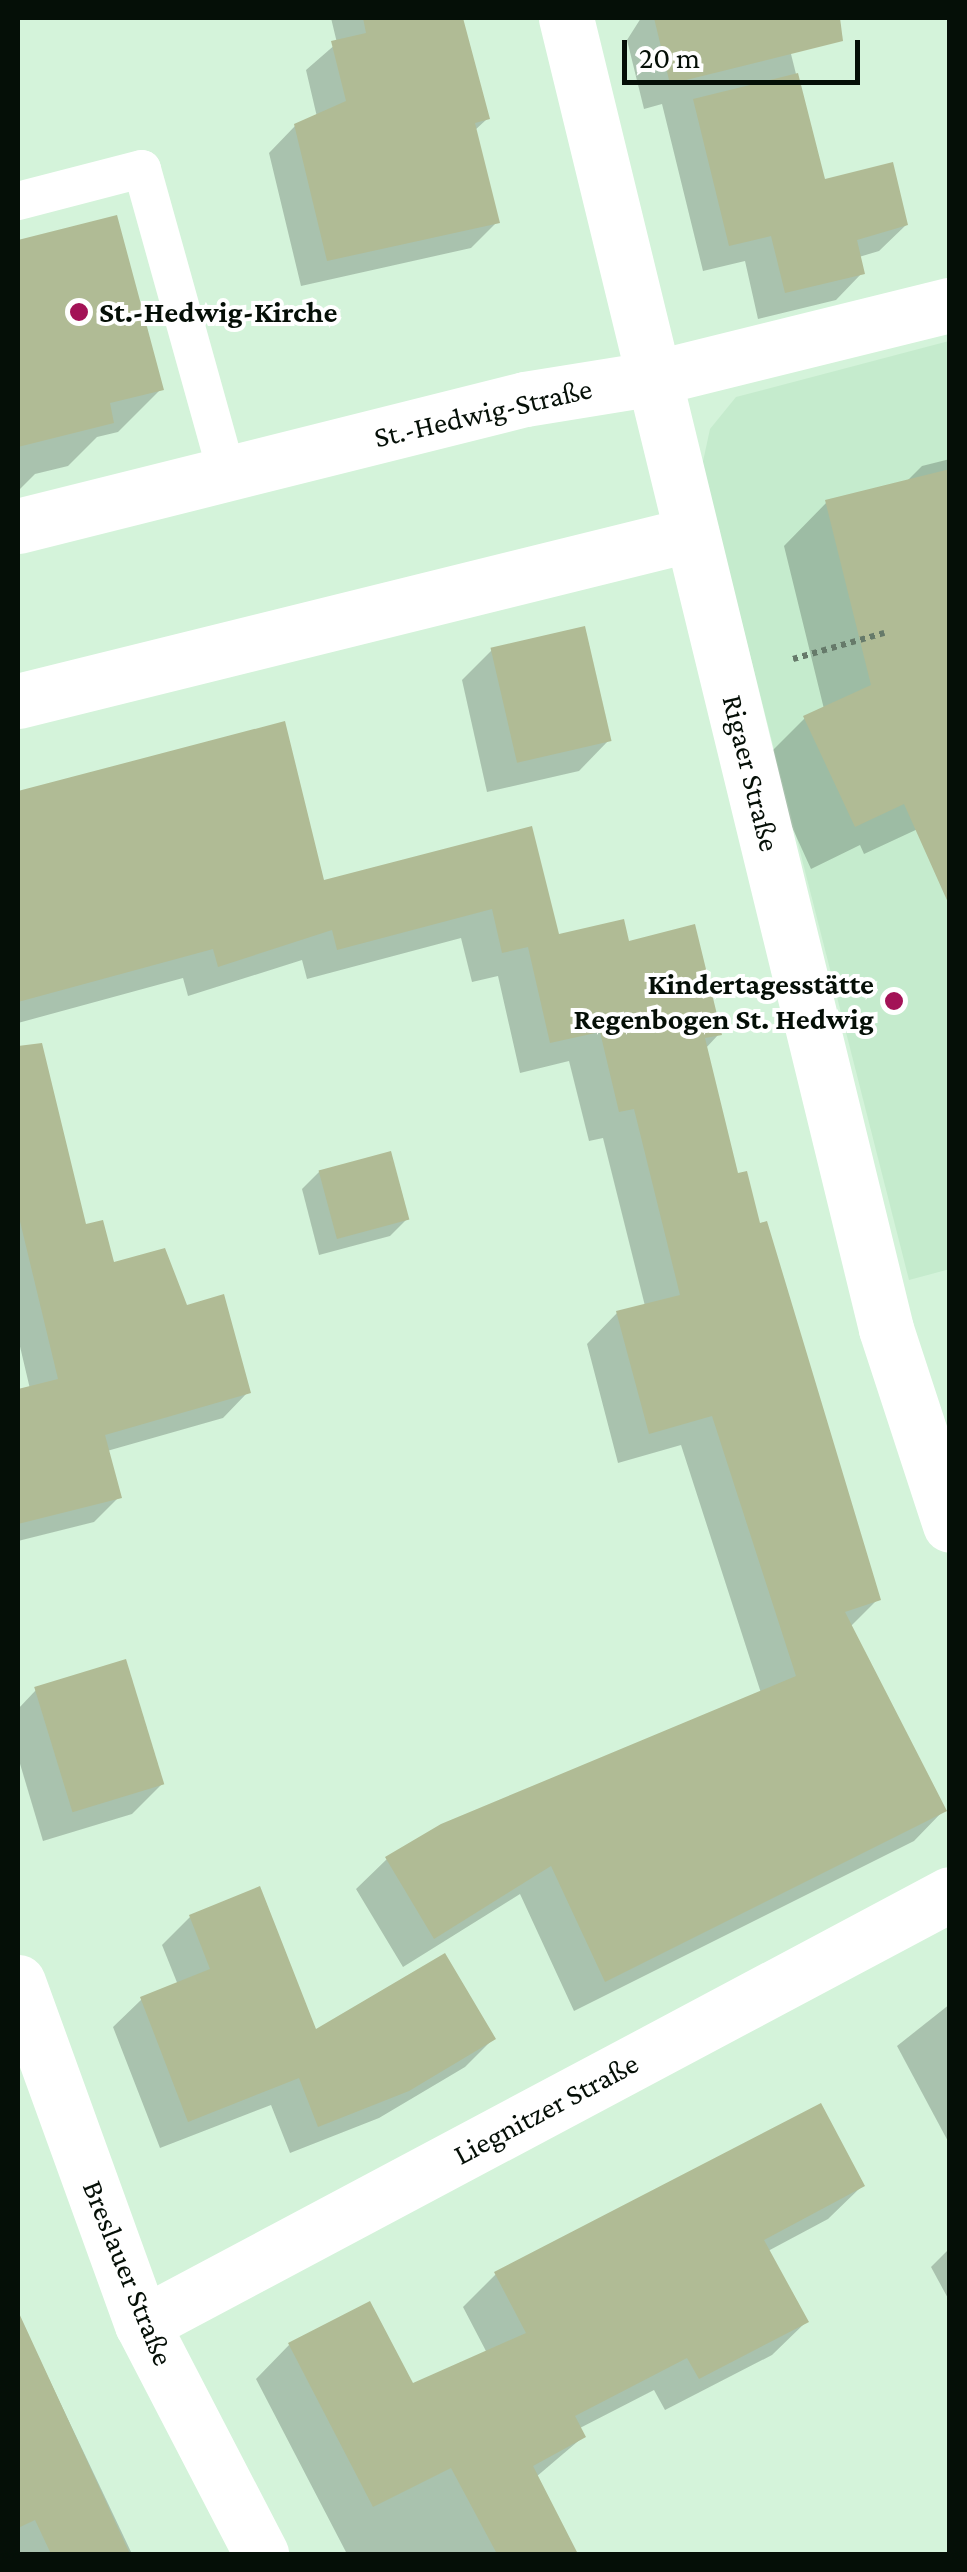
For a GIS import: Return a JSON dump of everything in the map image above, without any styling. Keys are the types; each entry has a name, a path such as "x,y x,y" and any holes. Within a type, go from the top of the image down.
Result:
{"street":[{"name":"Rigaer Straße","path":"566,18 886,1330 950,1525"},
{"name":"St.-Hedwig-Straße","path":"18,526 525,399 654,378 950,305"},
{"path":"18,701 692,534"},
{"name":"Liegnitzer Straße","path":"142,2324 950,1894"},
{"name":"Breslauer Straße","path":"18,1982 142,2324 261,2554"}],"lane":[{"path":"18,201 142,169 228,474"}],"path":[{"path":"728,678 884,633"}],"shaded area":[{"name":"Kindertagesstätte Regenbogen St. Hedwig","path":"949,341 950,1269 909,1280 702,466 710,429 736,397"}],"building":[{"path":"363,18 463,18 490,119 475,123 500,223 327,261 294,124 346,101 331,41 366,33"},
{"path":"654,18 840,18 843,41 670,84"},
{"path":"798,73 825,179 893,162 908,225 857,240 865,274 785,293 771,236 729,246 693,99"},
{"name":"St.-Hedwig-Kirche","path":"117,215 164,390 110,403 114,423 18,447 18,240"},
{"path":"950,469 950,907 904,804 855,827 803,716 871,685 825,500"},
{"path":"585,626 612,741 517,763 490,648"},
{"path":"285,721 324,880 532,826 559,934 624,919 629,941 695,924 722,1035 705,1038 738,1173 747,1171 760,1223 767,1221 881,1600 845,1612 947,1811 605,1982 551,1866 434,1939 385,1857 441,1824 796,1676 712,1416 649,1434 616,1311 680,1295 634,1109 619,1112 600,1032 550,1043 528,947 502,953 492,909 337,950 332,930 218,967 213,949 18,1002 18,791"},
{"path":"42,1043 86,1224 103,1220 114,1262 165,1248 187,1305 224,1294 251,1393 105,1435 122,1498 18,1524 18,1389 58,1379 18,1213 18,1046"},
{"path":"391,1151 409,1220 337,1239 319,1170"},
{"path":"126,1659 164,1784 72,1812 34,1687"},
{"path":"260,1886 316,2029 445,1953 496,2039 409,2091 318,2127 299,2078 188,2122 140,1997 210,1969 189,1915"},
{"path":"821,2103 865,2186 764,2240 809,2322 699,2379 687,2358 575,2416 586,2437 533,2466 578,2554 497,2554 451,2468 373,2507 288,2343 370,2301 413,2383 526,2333 494,2272"},
{"path":"18,2311 130,2554 51,2554 35,2520 18,2528"}],"place":[{"name":"St.-Hedwig-Kirche","path":"79,312"},
{"name":"Kindertagesstätte Regenbogen St. Hedwig","path":"894,1001"}]}
